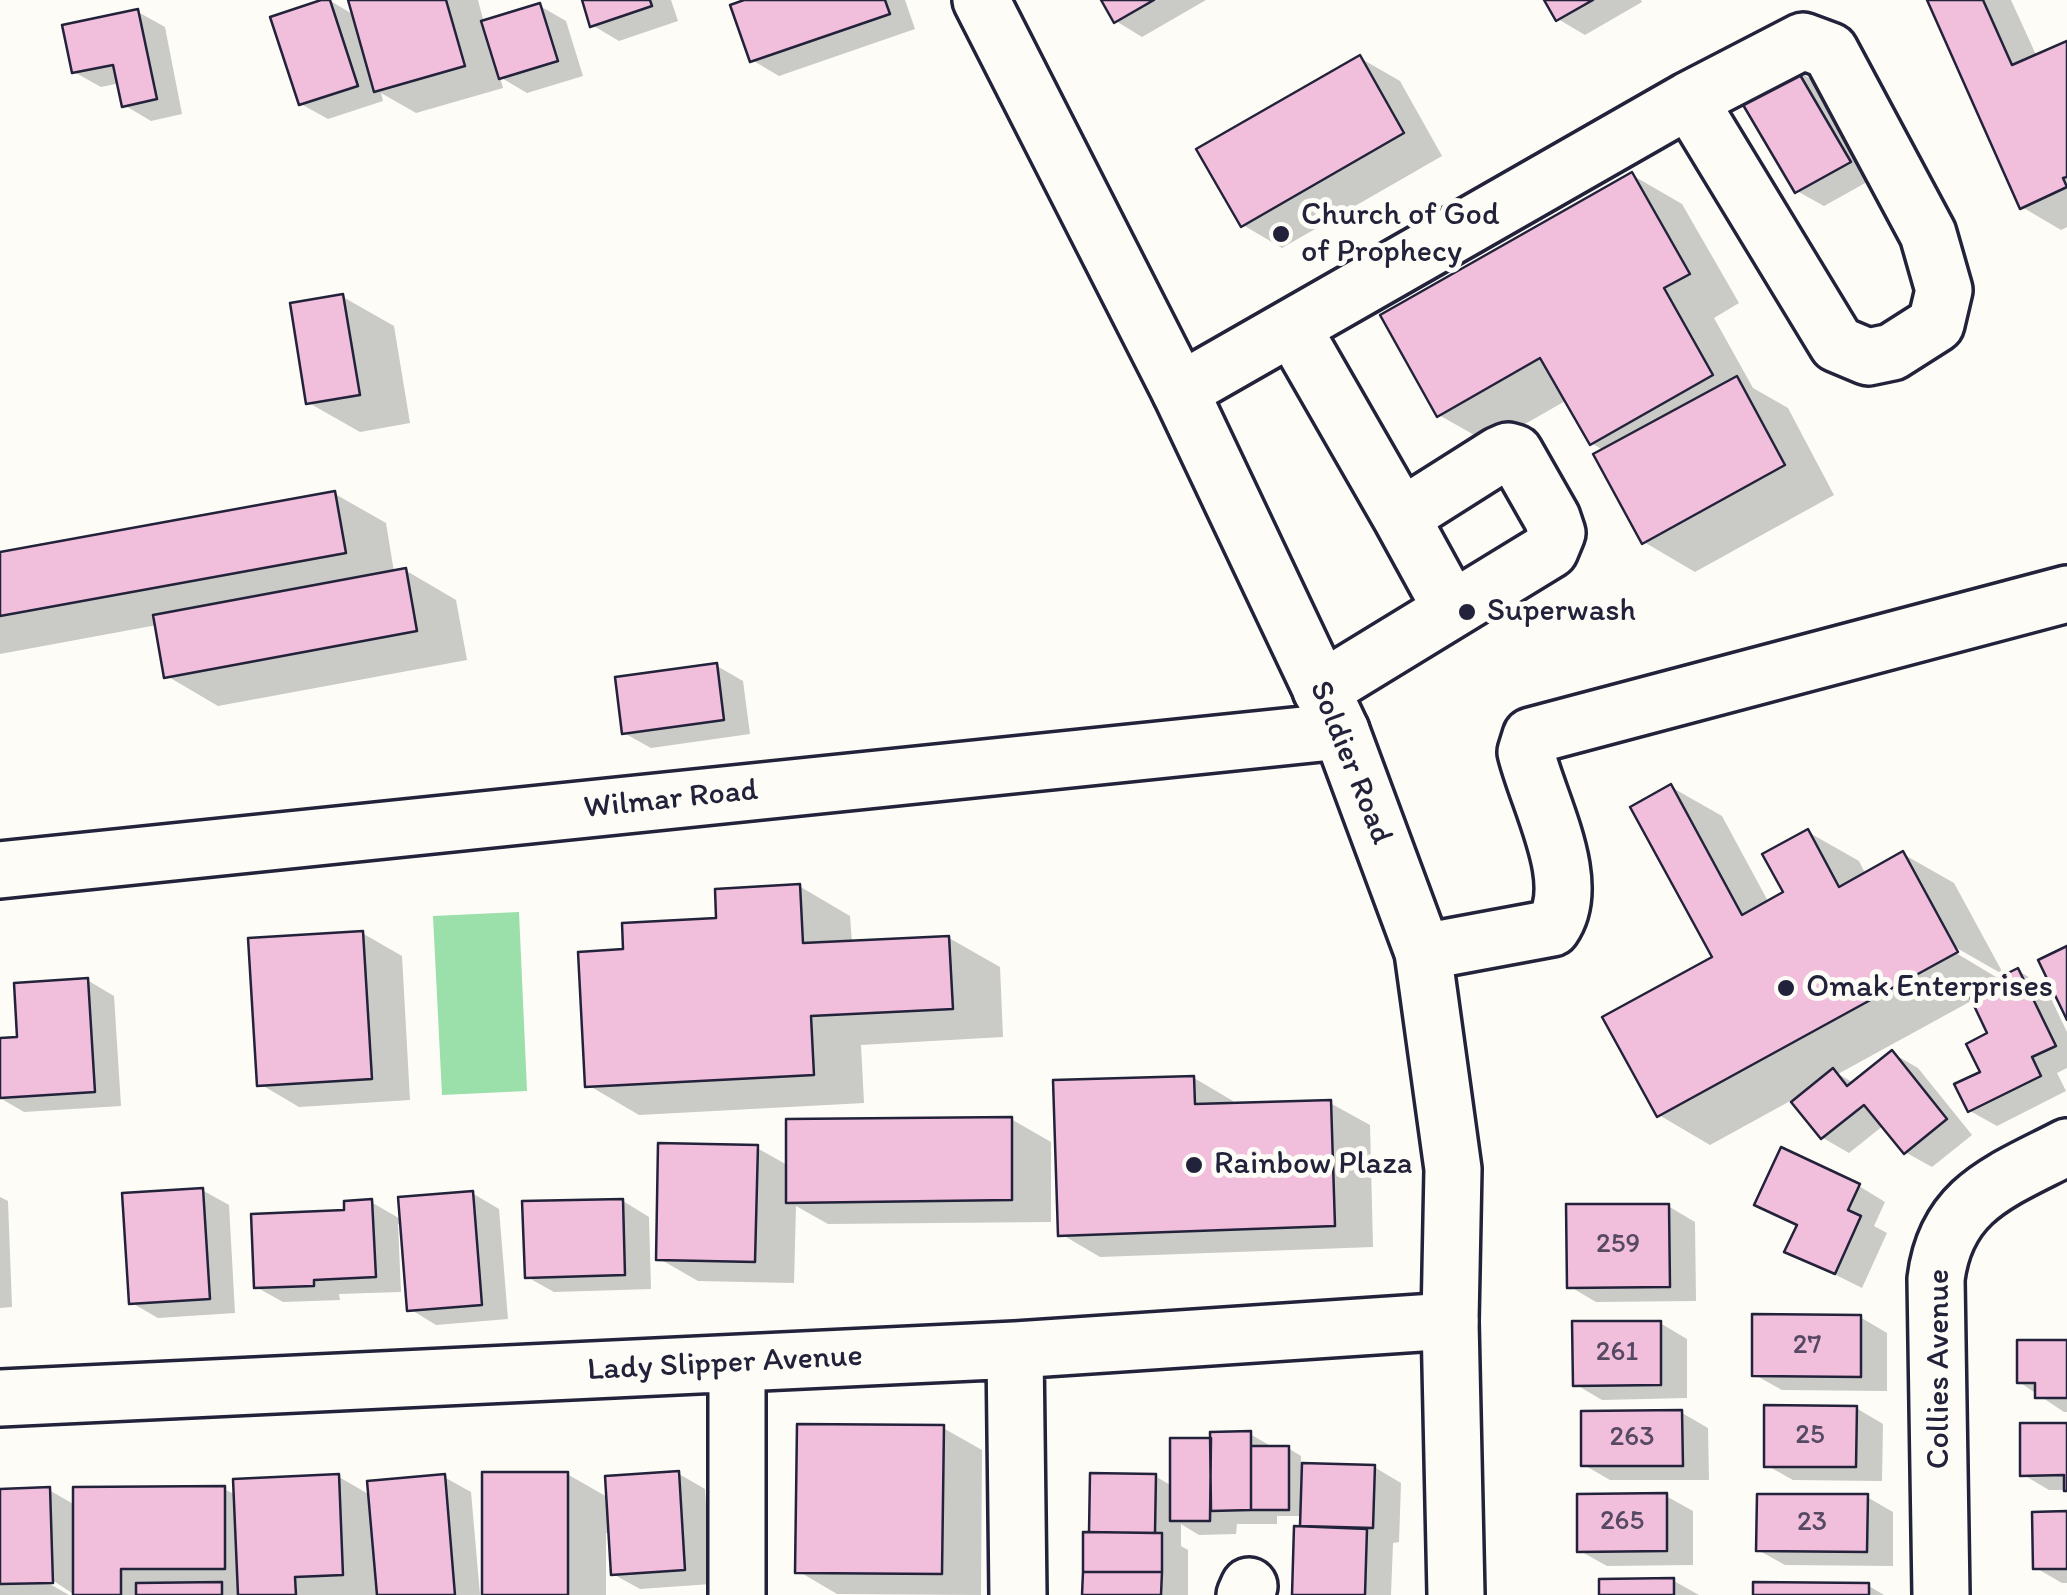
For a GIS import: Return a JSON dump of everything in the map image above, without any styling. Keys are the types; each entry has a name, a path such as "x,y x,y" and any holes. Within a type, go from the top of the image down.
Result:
{"street":[{"name":"Soldier Road","path":"981,0 1180,391 1332,710 1424,952 1453,1168 1450,1321 1456,1595"},
{"path":"1180,391 1689,100 1802,41 1830,51 1928,234 1944,290 1936,324 1892,352 1868,357 1836,344 1689,100"},
{"path":"1292,326 1452,610"},
{"path":"1332,710 1452,610 1550,550 1557,533 1515,453 1508,451 1401,517"},
{"path":"1424,952 1552,928 1561,915 1564,872 1526,752 1532,736 2067,594"},
{"name":"Wilmar Road","path":"0,870 1332,710"},
{"name":"Collies Avenue","path":"1940,1595 1938,1259 1960,1214 2012,1176 2067,1147"},
{"name":"Lady Slipper Avenue","path":"0,1398 1015,1350 1450,1321"},
{"path":"1015,1350 1018,1595"},
{"path":"736,1595 738,1364"}],"green space":[{"path":"519,912 527,1091 442,1095 433,916"}],"building":[{"path":"330,0 358,86 299,105 270,17"},
{"path":"348,0 446,0 465,66 374,92"},
{"path":"582,0 650,0 652,6 590,27"},
{"path":"744,0 885,0 890,14 750,62 730,5"},
{"path":"1101,0 1154,0 1114,23"},
{"path":"1544,0 1593,0 1556,21"},
{"path":"1927,0 1983,0 2012,65 2067,41 2067,177 2063,178 2067,187 2020,209"},
{"path":"540,3 558,61 499,79 481,21"},
{"path":"138,9 157,99 122,107 113,65 72,73 62,25"},
{"path":"1360,55 1404,133 1241,227 1196,149"},
{"path":"1796,68 1851,162 1795,193 1739,98"},
{"path":"1632,172 1690,274 1664,288 1713,375 1590,445 1540,358 1437,417 1380,315"},
{"path":"343,294 360,395 306,404 290,303"},
{"path":"1737,376 1785,465 1642,544 1593,454"},
{"path":"335,491 346,553 0,616 0,552"},
{"path":"406,568 417,631 164,678 153,615"},
{"path":"717,663 724,720 622,734 615,677"},
{"path":"1671,784 1742,915 1783,892 1762,854 1808,829 1839,887 1903,851 1958,952 1657,1117 1602,1017 1712,957 1630,807"},
{"path":"800,884 803,943 949,936 953,1009 811,1016 814,1075 585,1087 578,952 623,949 622,923 716,918 715,889"},
{"path":"363,931 372,1079 257,1086 248,938"},
{"path":"2067,946 2067,1020 2038,960"},
{"path":"2018,968 2056,1046 2032,1057 2041,1076 1968,1112 1954,1084 1980,1072 1966,1044 1987,1033 1968,993"},
{"path":"88,978 95,1092 0,1098 0,1038 17,1037 14,983"},
{"path":"1892,1050 1947,1119 1904,1154 1864,1105 1821,1139 1791,1102 1833,1068 1847,1086"},
{"name":"Rainbow Plaza","path":"1194,1076 1195,1104 1331,1100 1335,1226 1058,1236 1053,1080"},
{"path":"1012,1117 1012,1200 786,1203 786,1119"},
{"path":"658,1143 758,1145 755,1262 656,1260"},
{"path":"1781,1147 1860,1184 1848,1210 1861,1216 1835,1274 1784,1252 1797,1225 1754,1205"},
{"path":"203,1188 210,1299 129,1304 122,1193"},
{"path":"473,1191 482,1305 407,1311 398,1197"},
{"path":"372,1199 376,1277 314,1280 314,1286 254,1288 251,1214 344,1210 344,1201"},
{"path":"623,1199 625,1275 525,1278 522,1201"},
{"path":"1566,1204 1669,1204 1670,1287 1567,1288"},
{"path":"1752,1314 1861,1315 1861,1377 1752,1376"},
{"path":"1572,1321 1661,1321 1661,1385 1573,1386"},
{"path":"2017,1340 2067,1340 2067,1398 2035,1398 2035,1383 2017,1383"},
{"path":"1764,1405 1857,1406 1856,1467 1764,1467"},
{"path":"1682,1410 1683,1466 1581,1466 1581,1411"},
{"path":"2020,1423 2067,1423 2067,1491 2064,1475 2020,1476"},
{"path":"797,1424 944,1425 942,1574 795,1573"},
{"path":"1251,1431 1251,1510 1211,1511 1210,1432"},
{"path":"1170,1438 1211,1438 1210,1521 1170,1521"},
{"path":"1251,1446 1289,1446 1289,1510 1251,1510"},
{"path":"1302,1463 1375,1465 1373,1528 1300,1526"},
{"path":"679,1471 685,1570 611,1575 605,1476"},
{"path":"482,1472 568,1472 568,1595 482,1595"},
{"path":"1090,1473 1156,1474 1155,1533 1089,1532"},
{"path":"339,1474 343,1575 295,1577 296,1595 238,1595 233,1479"},
{"path":"445,1474 455,1595 377,1595 367,1481"},
{"path":"225,1486 225,1569 121,1569 121,1595 73,1595 73,1487"},
{"path":"50,1487 53,1583 0,1584 0,1489"},
{"path":"1667,1493 1667,1551 1577,1552 1577,1494"},
{"path":"1757,1494 1868,1494 1867,1552 1756,1551"},
{"path":"2067,1511 2067,1569 2033,1569 2032,1512"},
{"path":"1294,1526 1367,1529 1365,1595 1292,1595"},
{"path":"1083,1532 1162,1533 1162,1572 1083,1572"},
{"path":"1083,1572 1162,1572 1161,1595 1082,1595"},
{"path":"1674,1578 1674,1595 1599,1595 1599,1579"},
{"path":"222,1582 222,1595 136,1595 136,1583"},
{"path":"1753,1582 1869,1583 1869,1595 1753,1595"}],"place":[{"name":"Church of God of Prophecy","path":"1281,234"},
{"name":"Superwash","path":"1467,612"},
{"name":"Omak Enterprises","path":"1786,988"},
{"name":"Rainbow Plaza","path":"1194,1165"}]}
